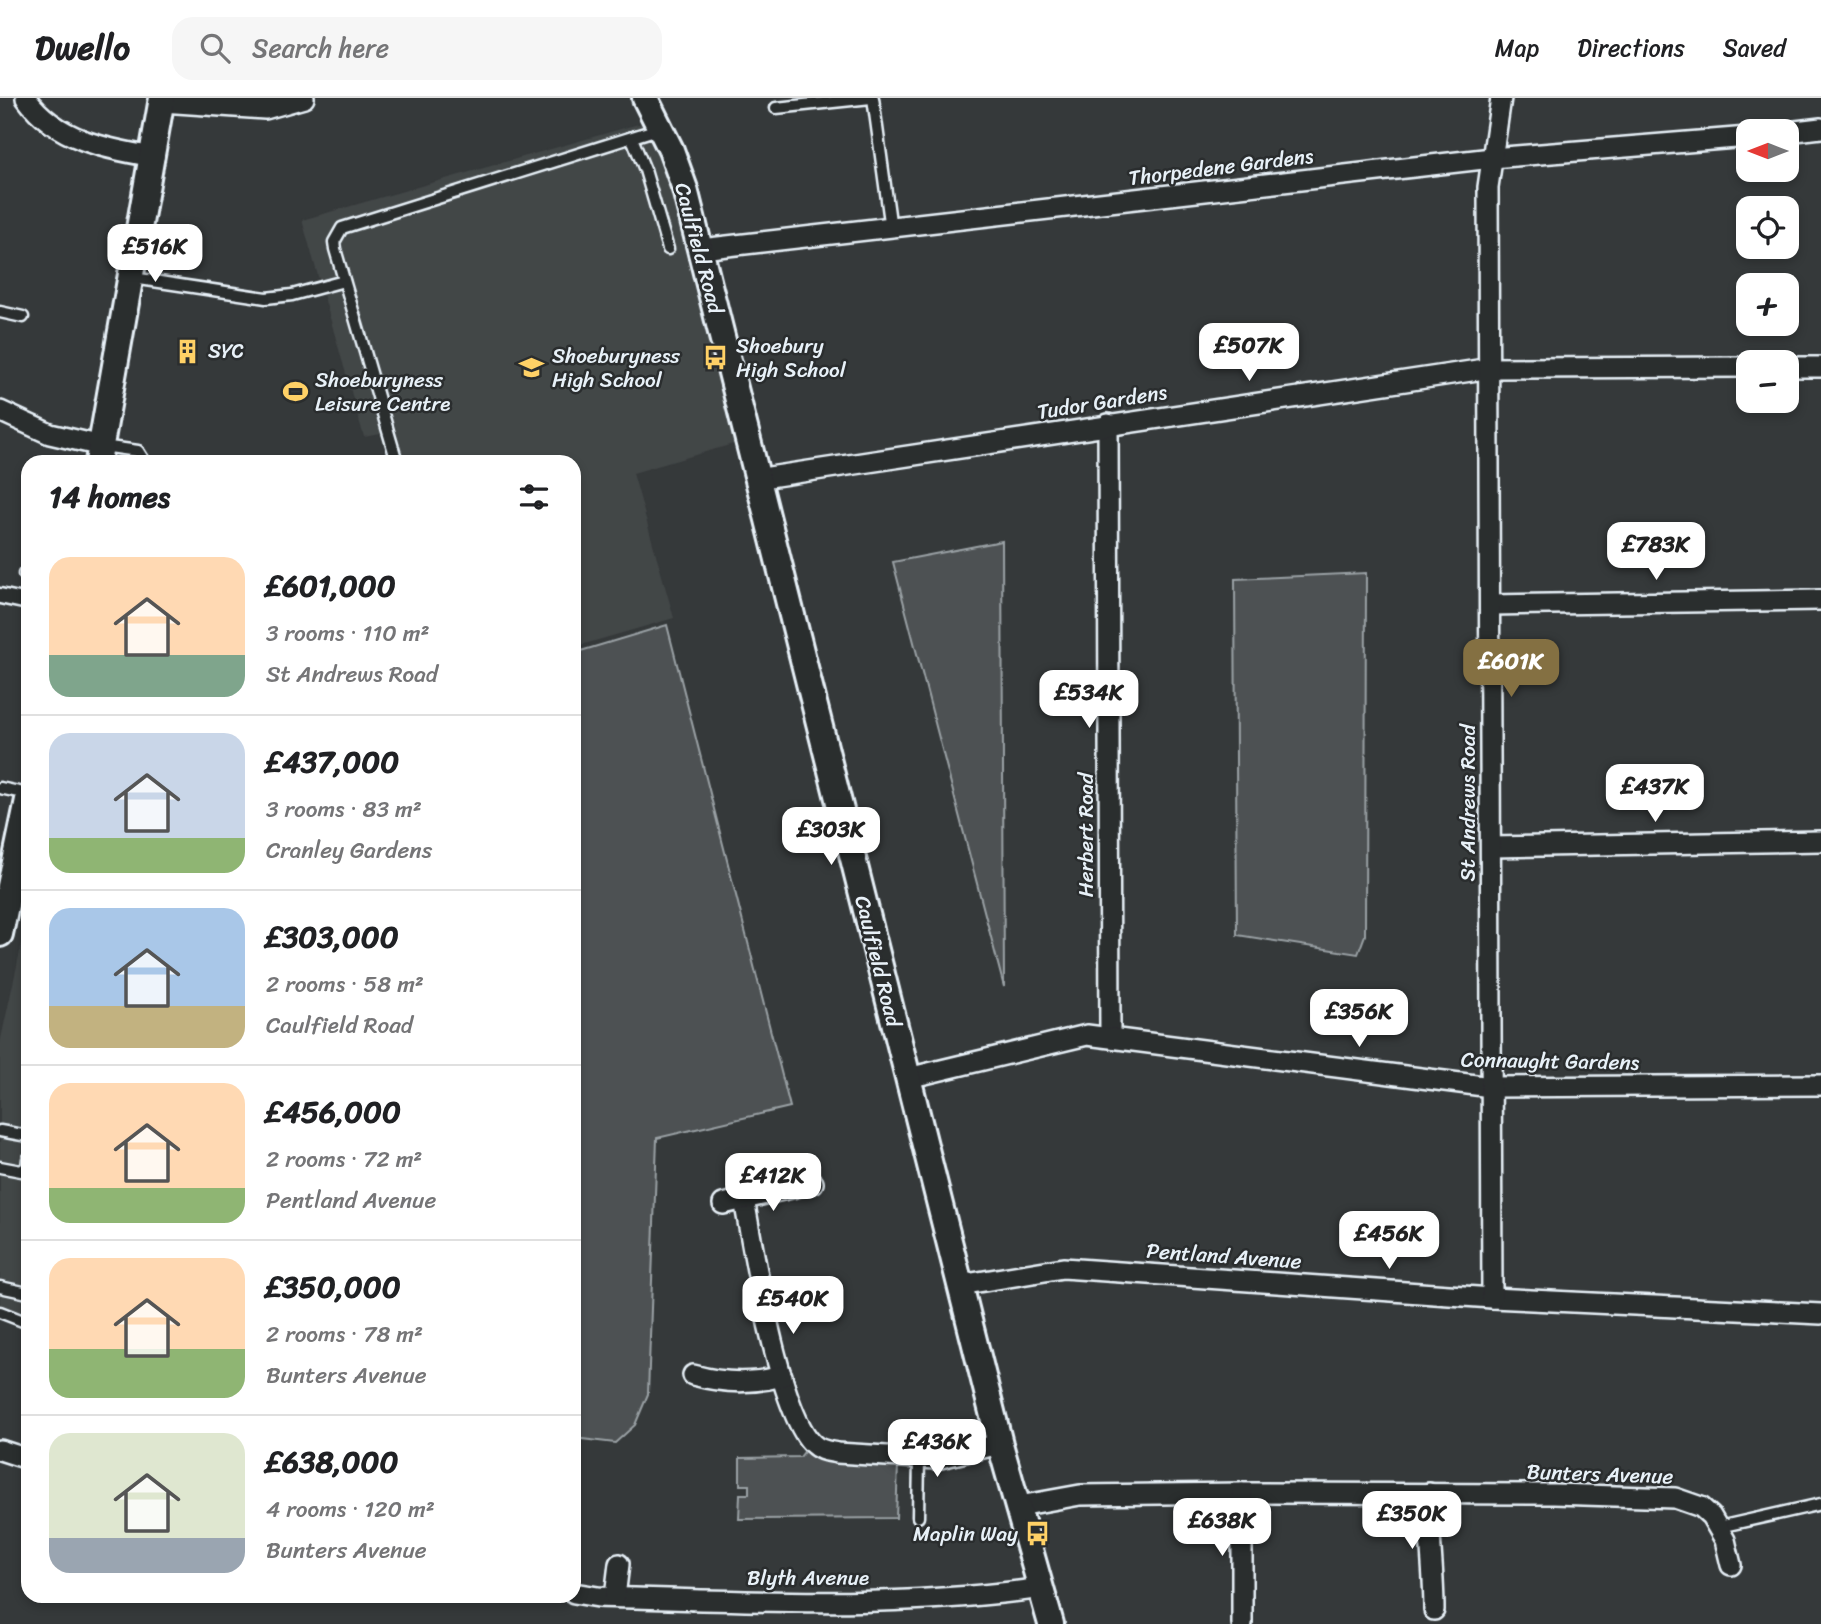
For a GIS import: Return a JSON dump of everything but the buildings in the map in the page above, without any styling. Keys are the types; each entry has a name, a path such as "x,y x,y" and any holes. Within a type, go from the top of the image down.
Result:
{"street":[{"path":"26,98 35,110 76,138 110,150 154,157"},
{"path":"0,411 100,454 133,278 162,100 265,109 304,98"},
{"name":"Caulfield Road","path":"645,98 685,189 701,249 756,479 1000,1444 1051,1624"},
{"name":"St Andrews Road","path":"1492,1298 1489,187 1501,98"},
{"path":"1799,131 1821,128"},
{"name":"Thorpedene Gardens","path":"701,249 1492,158 1736,137"},
{"name":"Tudor Gardens","path":"756,479 1491,368 1736,367"},
{"path":"1799,367 1821,367"},
{"name":"Herbert Road","path":"1108,424 1110,1036"},
{"path":"0,596 21,600"},
{"path":"1491,605 1821,600"},
{"path":"0,934 21,834"},
{"path":"1491,847 1821,841"},
{"name":"Connaught Gardens","path":"908,1078 1087,1035 1492,1087 1821,1085"},
{"path":"723,1204 813,1183"},
{"path":"744,1199 782,1376 803,1430 811,1443 822,1451 919,1459 936,1459 1000,1444"},
{"name":"Pentland Avenue","path":"960,1285 1063,1268 1492,1298 1821,1314"},
{"path":"693,1375 715,1386 765,1381 782,1376"},
{"path":"0,1450 21,1457"},
{"path":"1241,1624 1242,1493"},
{"path":"1429,1493 1428,1535 1434,1562 1434,1610"},
{"name":"Bunters Avenue","path":"1019,1506 1080,1494 1429,1493 1675,1498 1700,1507 1719,1527"},
{"path":"1719,1527 1731,1565"},
{"path":"615,1597 619,1564"},
{"name":"Blyth Avenue","path":"581,1594 826,1604 975,1597 1042,1588"}],"lane":[{"path":"776,108 872,98 891,229"},
{"path":"395,455 334,242 342,228 349,223 660,128"},
{"path":"632,138 645,170 668,249"},
{"path":"133,278 266,298 292,295 344,281"},
{"path":"0,312 23,317"},
{"path":"100,454 138,451 141,455"},
{"path":"0,788 21,792"},
{"path":"0,1131 21,1135"},
{"path":"0,1167 21,1171"},
{"path":"0,1287 21,1292"},
{"path":"0,1312 21,1320"},
{"path":"918,1517 919,1459"},
{"path":"1719,1527 1821,1504"}],"shaded area":[{"name":"Shoeburyness High School","path":"649,121 667,166 740,442 633,473 674,618 581,645 581,455 386,455 381,434 364,437 302,220"},
{"path":"1002,541 1004,987 893,562"},
{"path":"1366,573 1365,935 1358,954 1237,935 1235,579"},
{"path":"667,625 790,1107 657,1138 648,1394 635,1425 615,1443 581,1439 581,651"},
{"path":"21,947 21,1316 0,1309 0,1043"},
{"path":"807,1448 898,1465 896,1518 739,1519 740,1494 749,1494 749,1485 740,1485 740,1458 800,1457"}],"place":[{"name":"SYC","path":"188,351"},
{"name":"Shoebury High School","path":"716,358"},
{"name":"Shoeburyness High School","path":"532,368"},
{"name":"Shoeburyness Leisure Centre","path":"295,392"},
{"name":"Maplin Way","path":"1038,1534"}]}
